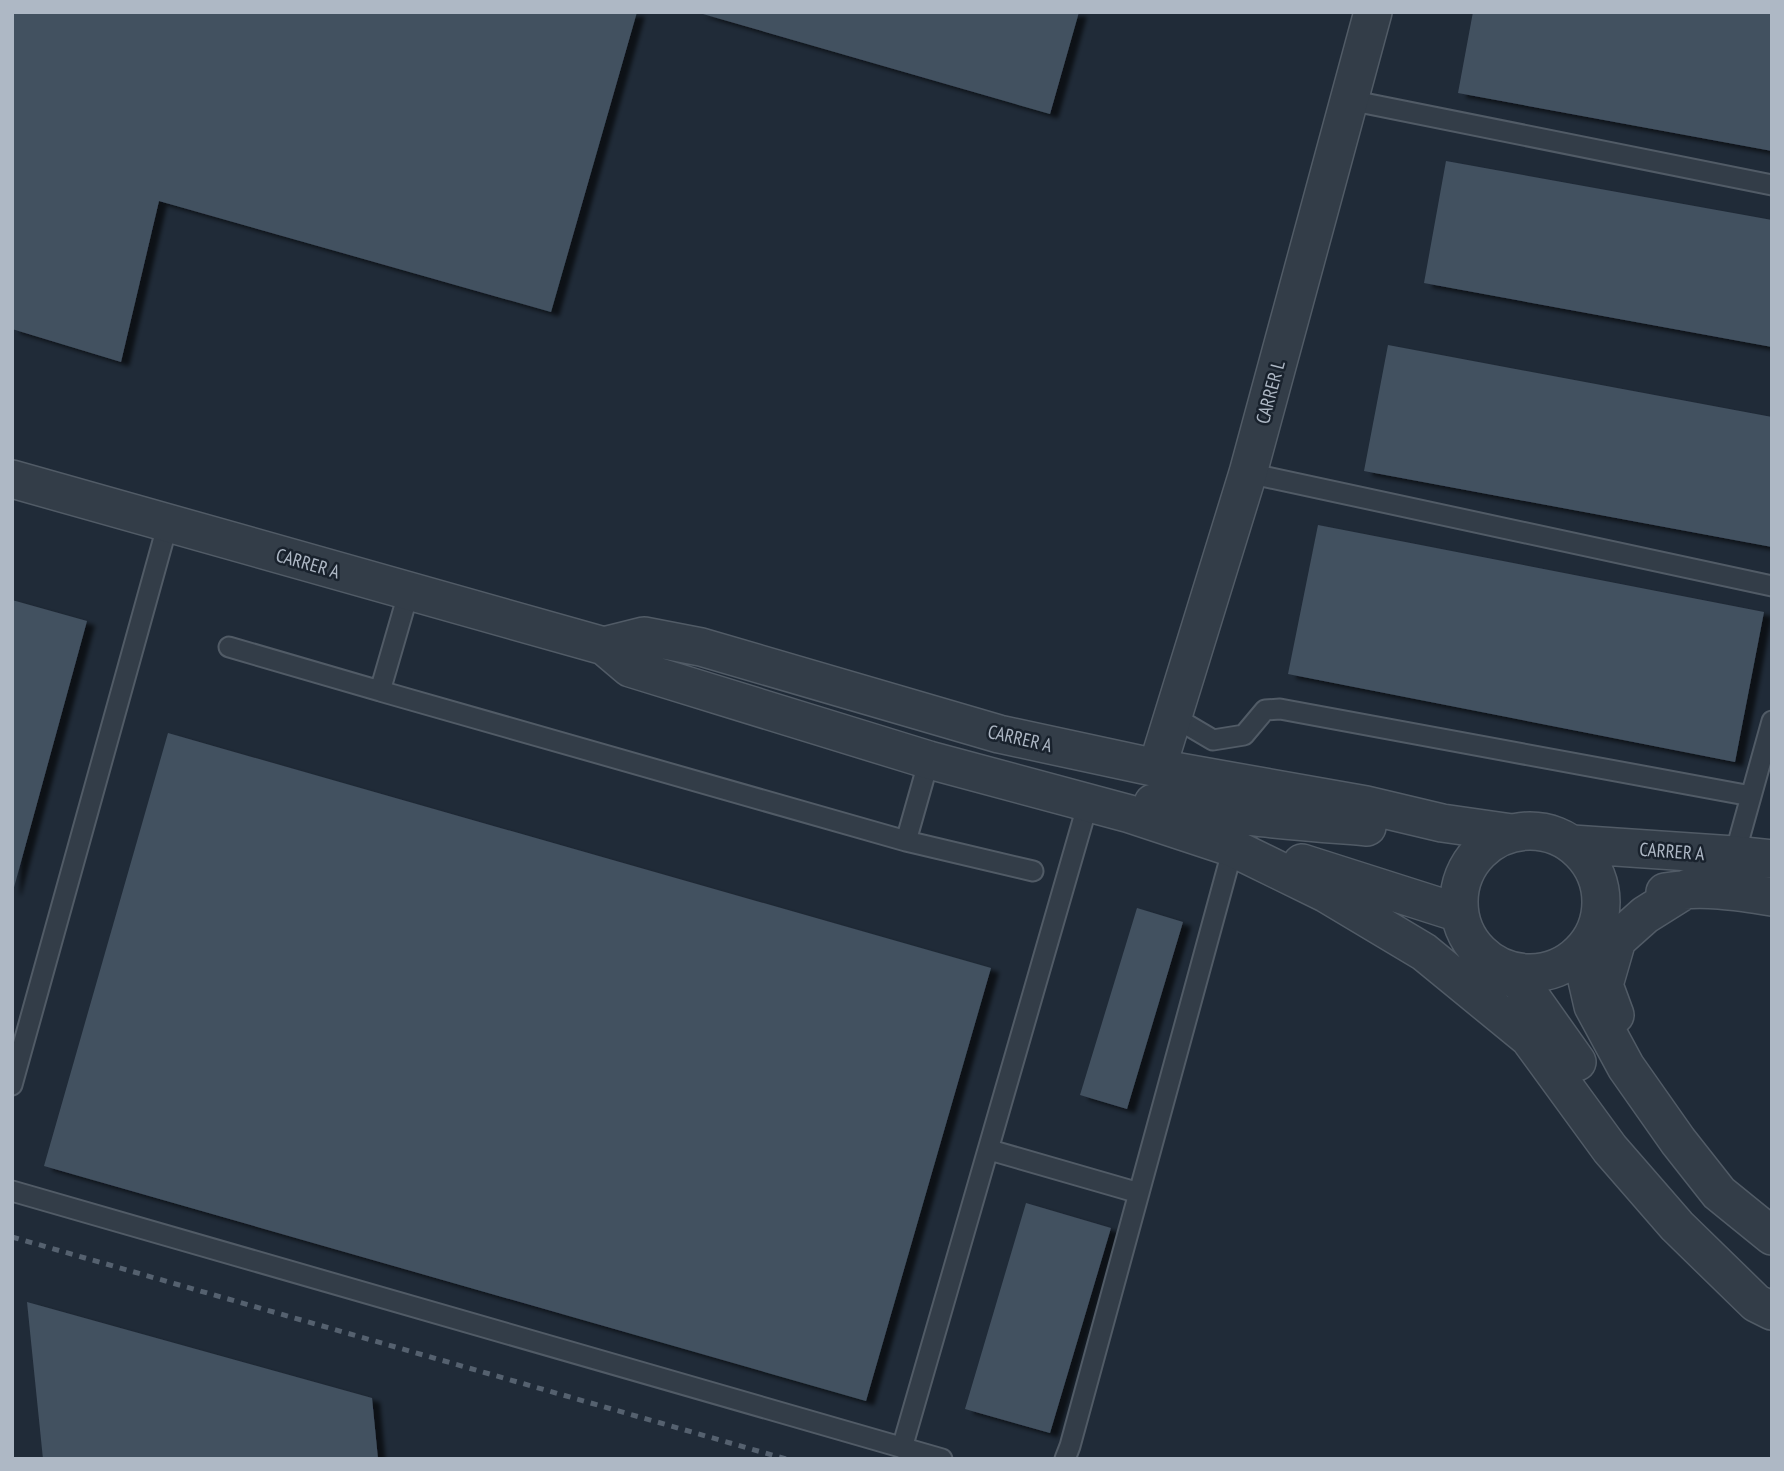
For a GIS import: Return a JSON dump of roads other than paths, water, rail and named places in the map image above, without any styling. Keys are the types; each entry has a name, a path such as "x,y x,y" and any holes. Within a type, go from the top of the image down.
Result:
{"street":[{"name":"CARRER L","path":"1157,768 1248,473 1373,12"},
{"name":"CARRER A","path":"12,479 604,646 630,668 929,760 1130,814 1239,851"},
{"name":"CARRER A","path":"604,646 644,636 701,647 999,734 1157,768 1366,805 1442,823 1512,833"},
{"name":"CARRER A","path":"1088,803 1099,792 1188,809 1280,820 1383,829 1442,823"},
{"path":"1494,965 1524,974 1555,970 1581,954 1593,937 1600,918 1601,891 1592,865 1573,844 1554,835 1533,831 1512,833 1489,844 1470,863 1460,887 1459,913 1471,943 1494,965 1521,983 1583,1070 1612,1130 1677,1226"},
{"name":"CARRER A","path":"1573,844 1772,859"},
{"path":"1239,851 1305,863 1459,913"},
{"path":"1239,851 1327,894 1424,951 1529,1038 1610,1149 1677,1226 1756,1303 1772,1311"},
{"path":"1600,918 1641,895 1688,888 1772,897"},
{"path":"1626,1067 1620,1028 1604,985 1617,940 1645,915 1688,888"},
{"path":"1581,954 1593,1006 1626,1067 1718,1193 1772,1236"}],"lane":[{"path":"1349,100 1772,185"},
{"path":"1248,473 1772,586"},
{"path":"12,1085 168,523"},
{"path":"380,691 410,591"},
{"path":"229,647 906,841 1033,871"},
{"path":"1174,717 1213,740 1244,734 1265,710 1280,709 1752,796"},
{"path":"1726,890 1772,721"},
{"path":"906,841 929,760"},
{"path":"902,1448 1088,803"},
{"path":"1065,1459 1239,851"},
{"path":"989,1150 1139,1193"},
{"path":"12,1191 942,1459"}],"railway":[{"path":"12,1237 786,1459"}]}
